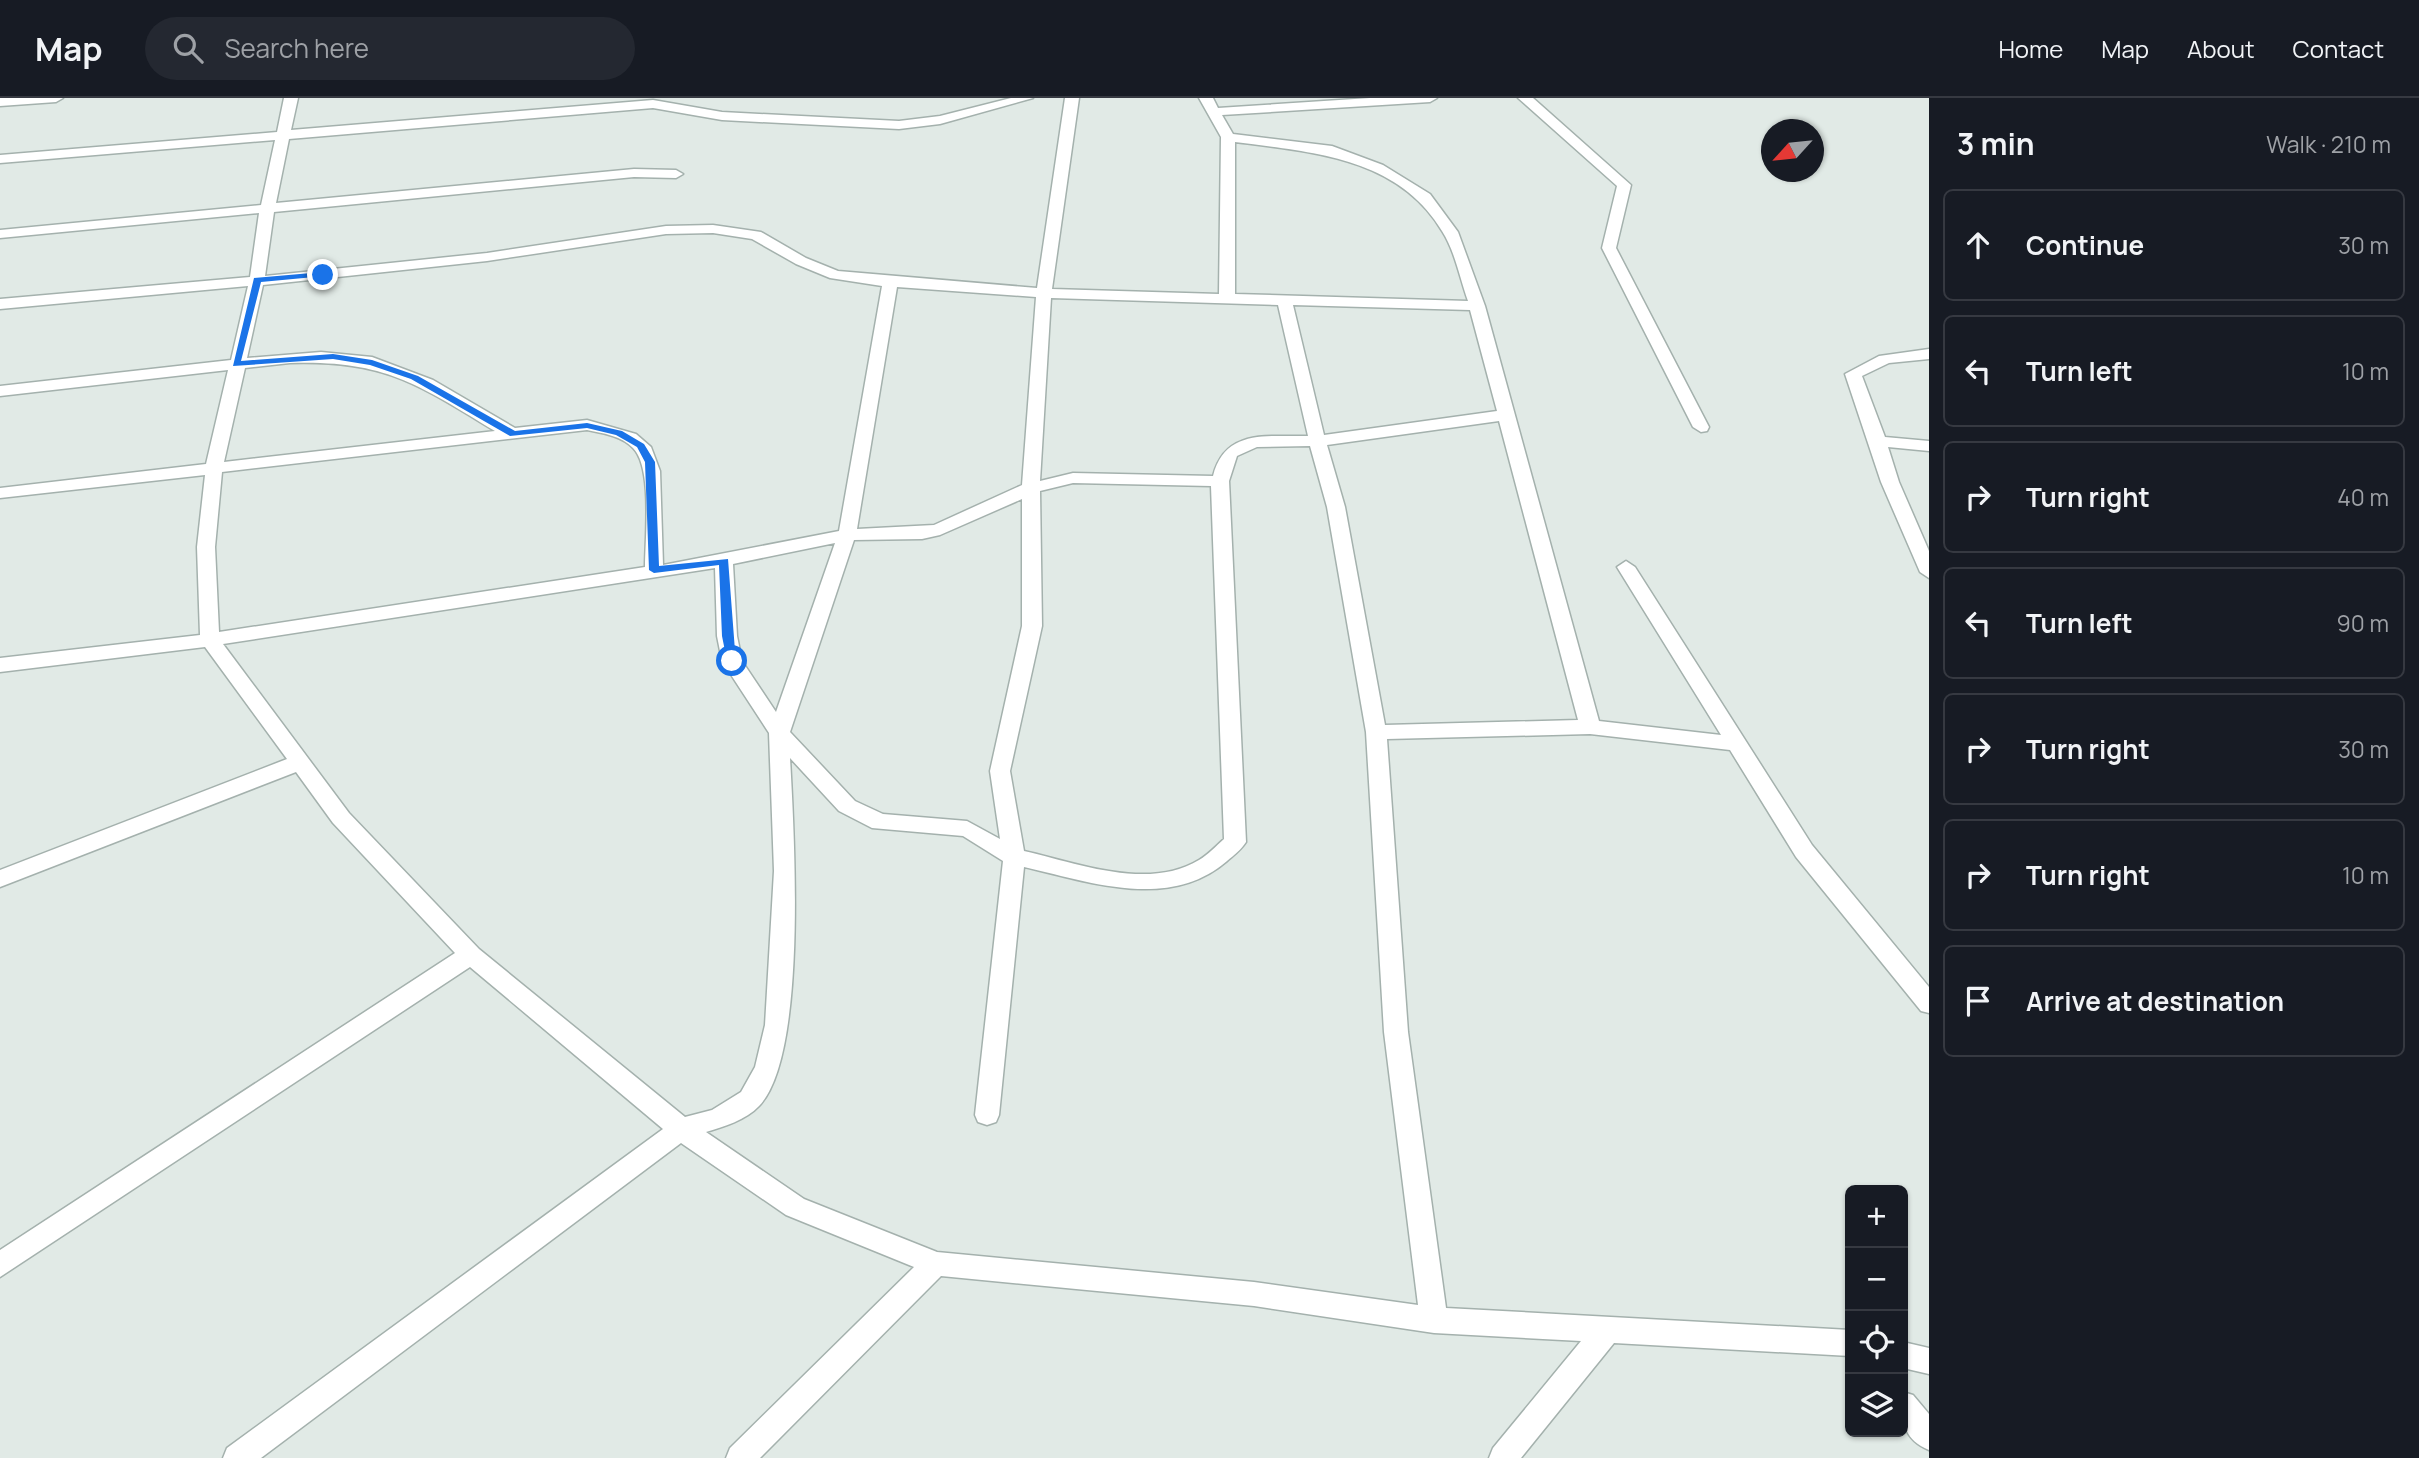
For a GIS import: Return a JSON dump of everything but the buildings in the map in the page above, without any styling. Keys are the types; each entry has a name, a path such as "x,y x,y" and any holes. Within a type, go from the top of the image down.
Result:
{"street":[{"path":"0,102 56,98"},
{"path":"291,98 267,210 257,279 214,468 206,547 211,640 341,818 471,955 681,1129 795,1207 936,1264 1254,1294 1434,1320 1845,1343"},
{"path":"0,159 653,104 722,116 899,125 940,120 1026,98"},
{"path":"987,1115 1014,857 1000,771 1032,626 1031,488 1044,293 1072,98"},
{"path":"1206,98 1228,137 1227,299"},
{"path":"1215,112 1430,98"},
{"path":"1525,98 1624,185 1609,248 1701,427"},
{"path":"1228,137 1332,150 1378,168 1424,197 1451,232 1478,306 1590,727"},
{"path":"0,234 634,173 676,174"},
{"path":"0,304 487,257 666,230 713,229 756,235 801,261 835,275 890,282 1044,293 1478,306"},
{"path":"237,1458 681,1129 719,1118 750,1099 767,1068 777,1025 785,871 779,733 846,535 890,282"},
{"path":"1285,302 1317,441 1336,507 1376,732 1396,1032 1434,1320"},
{"path":"1929,354 1885,359 1853,374 1890,482 1929,572"},
{"path":"0,391 236,364 333,357 372,362 415,377 513,434"},
{"path":"724,561 727,636 732,661 779,733 847,806 880,821 967,829 1014,857 1127,882 1176,879 1208,866 1235,842 1220,481 1225,461 1241,445 1254,442 1317,441 1506,415"},
{"path":"0,493 587,425 619,433 641,446 650,462 654,570"},
{"path":"1878,441 1929,446"},
{"path":"0,665 211,640 724,561 846,535 922,533 940,529 1031,488 1073,478 1220,481"},
{"path":"1626,566 1804,851 1929,1004"},
{"path":"1376,732 1590,727 1739,744"},
{"path":"0,879 300,762"},
{"path":"0,1265 471,955"},
{"path":"740,1458 936,1264"},
{"path":"1503,1458 1608,1329"},
{"path":"1908,1356 1929,1361"},
{"path":"1908,1411 1929,1436"}],"route":[{"path":"323,275 257,279 236,364 333,357 372,362 415,377 513,434 587,425 619,433 641,446 650,462 654,570 724,561 727,636 732,661"}]}
